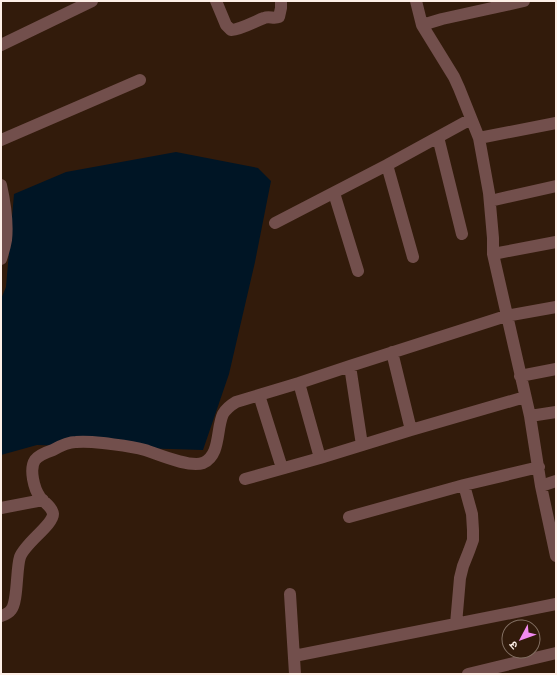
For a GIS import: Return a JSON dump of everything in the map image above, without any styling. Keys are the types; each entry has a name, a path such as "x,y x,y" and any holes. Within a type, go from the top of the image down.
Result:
{"street":[{"path":"1,45 92,1"},
{"path":"216,1 226,26 231,30 236,30 266,17 280,18 282,8 281,1"},
{"path":"416,1 422,25 454,77 479,138 490,201 493,254 530,416 541,486 554,540 556,556"},
{"path":"422,25 442,19 524,1"},
{"path":"1,140 140,80"},
{"path":"275,223 387,165 471,119"},
{"path":"479,138 556,123"},
{"path":"438,137 462,234"},
{"path":"387,165 413,257"},
{"path":"1,185 4,198 6,240 1,259"},
{"path":"490,201 556,186"},
{"path":"334,192 358,272"},
{"path":"493,254 556,242"},
{"path":"1,616 12,610 15,602 18,563 21,555 27,545 50,522 53,514 50,508 40,498 32,476 32,467 35,460 42,454 65,444 88,442 130,446 178,461 192,464 203,463 215,450 223,413 236,402 506,316 556,307"},
{"path":"392,352 411,430"},
{"path":"350,366 362,445"},
{"path":"520,376 556,369"},
{"path":"299,383 320,458"},
{"path":"259,395 282,468"},
{"path":"245,479 526,397"},
{"path":"530,416 556,412"},
{"path":"349,517 464,485 538,467"},
{"path":"541,486 556,481"},
{"path":"456,624 460,578 473,540 472,514 464,485"},
{"path":"1,508 43,500"},
{"path":"290,594 295,674"},
{"path":"294,656 556,604"},
{"path":"468,674 556,653"}],"water":[{"path":"176,152 258,168 271,181 255,262 229,374 203,450 37,445 1,455 1,299 6,287 14,194 66,172"}]}
